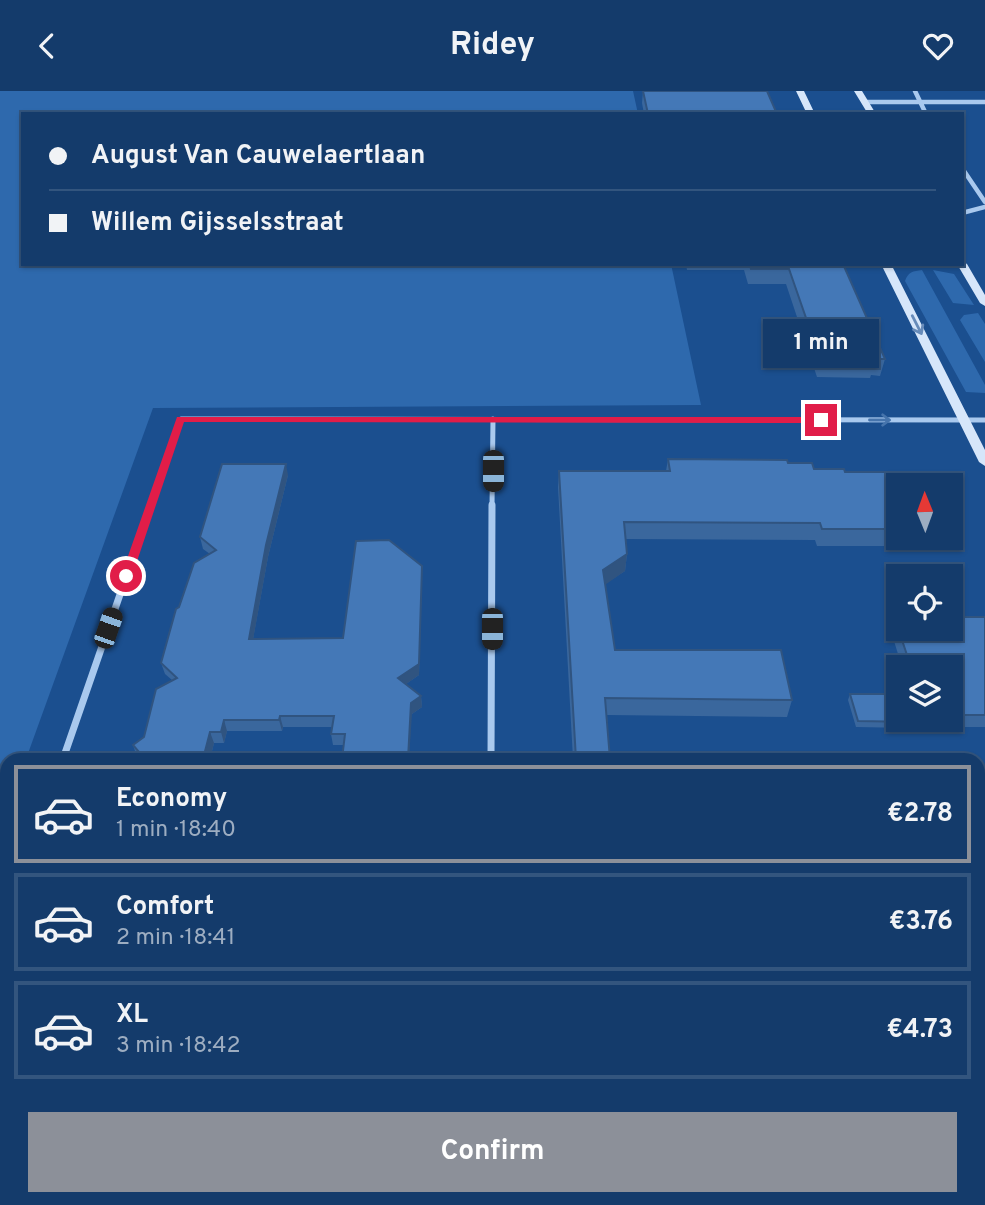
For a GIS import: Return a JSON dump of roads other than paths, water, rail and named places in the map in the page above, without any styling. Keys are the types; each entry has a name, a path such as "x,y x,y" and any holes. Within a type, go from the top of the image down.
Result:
{"main road":[{"path":"800,91 810,112"},
{"path":"858,91 871,112"},
{"path":"887,266 985,462"},
{"path":"963,266 985,303"}],"street":[{"path":"915,91 925,112"},
{"path":"865,102 985,101"},
{"path":"964,171 985,205 964,212"},
{"path":"65,753 181,419 985,420"},
{"path":"491,753 493,419"}]}
